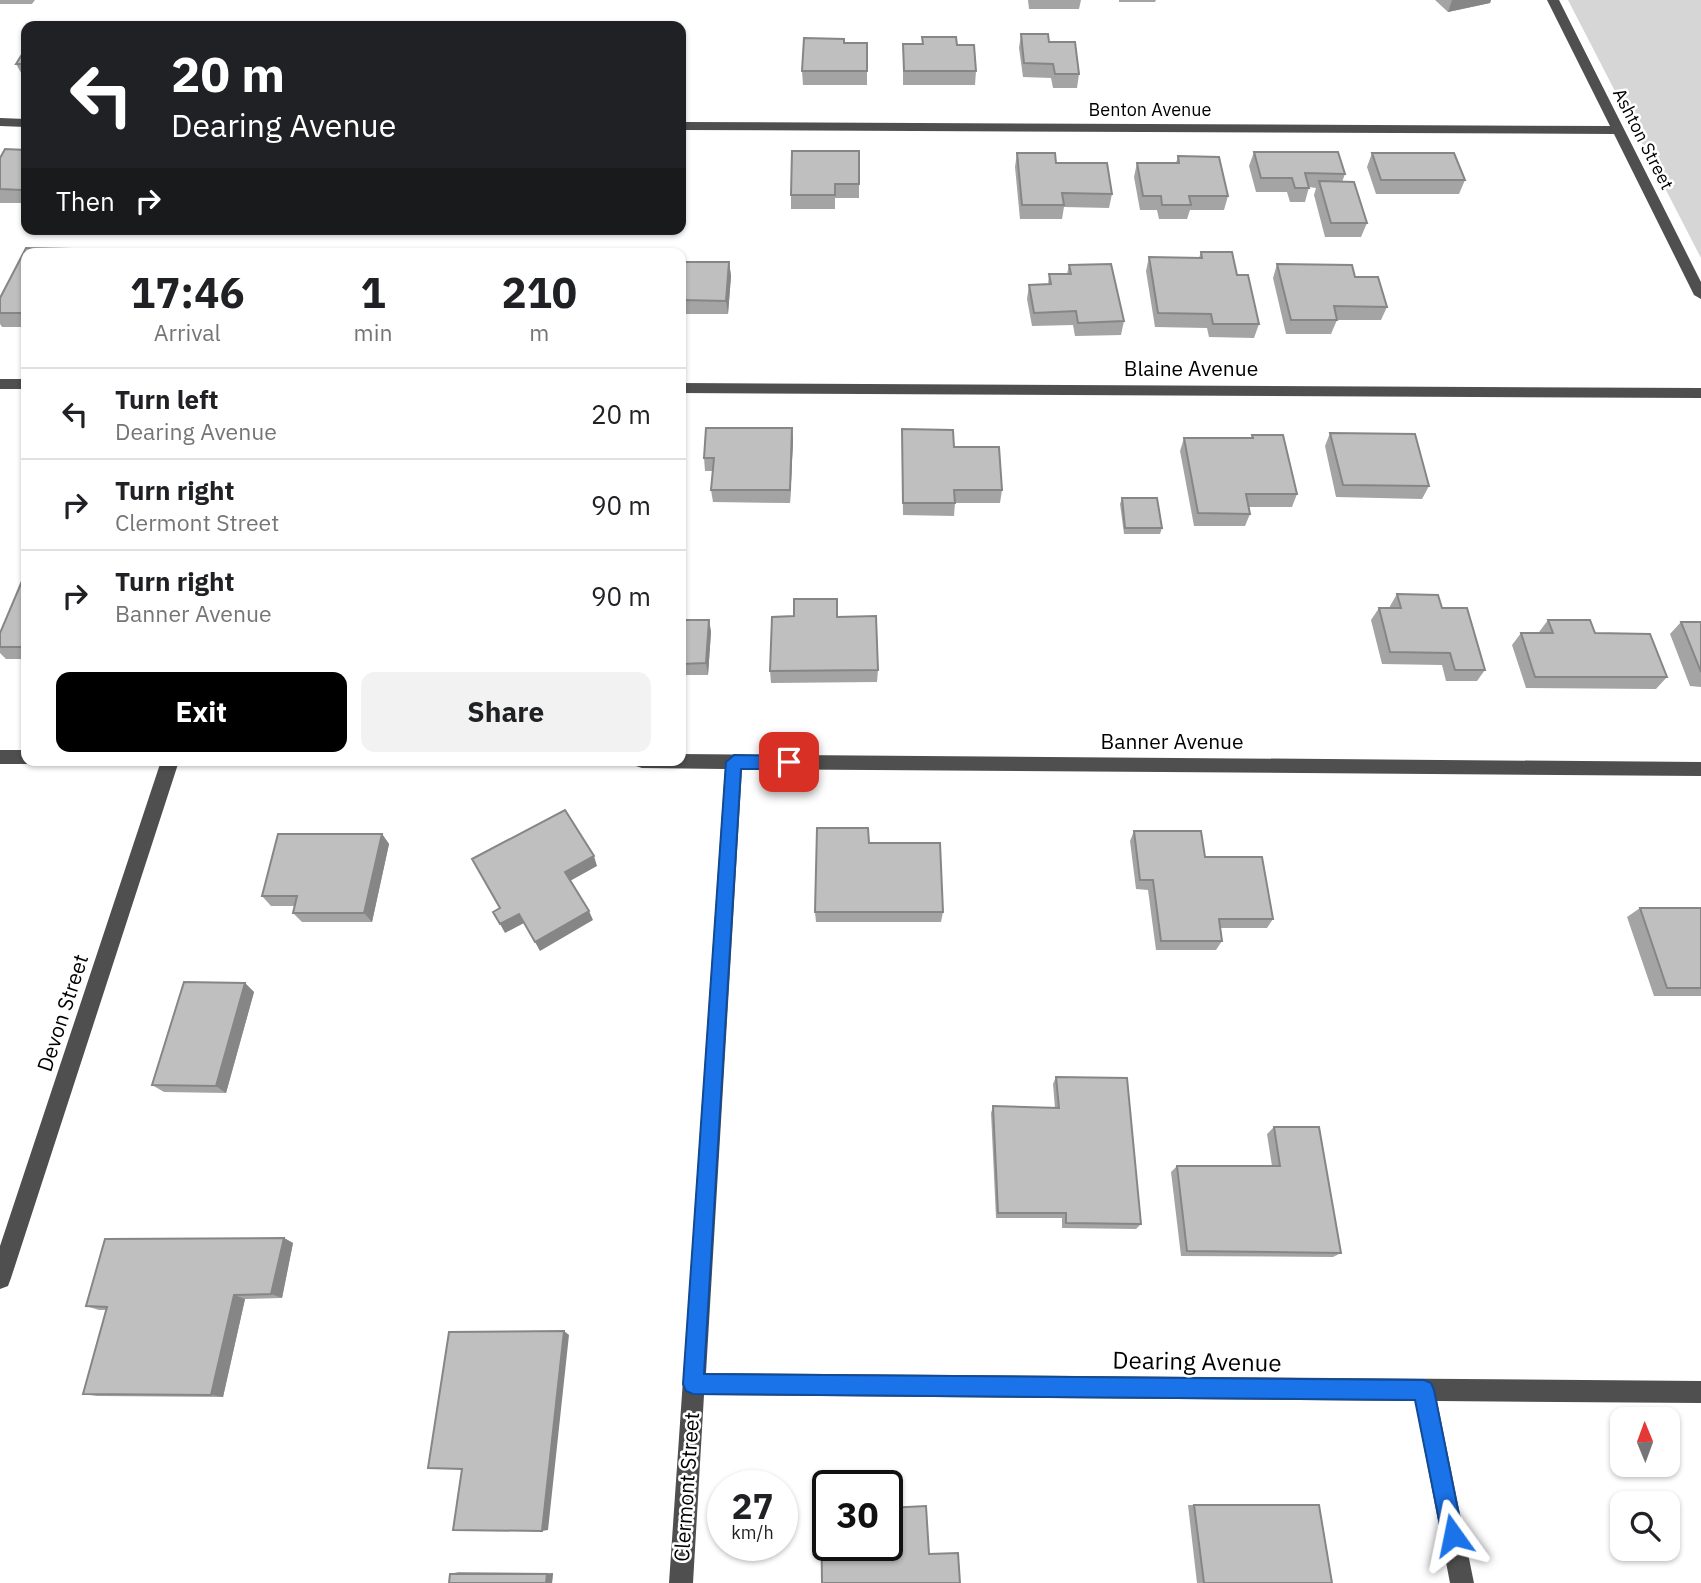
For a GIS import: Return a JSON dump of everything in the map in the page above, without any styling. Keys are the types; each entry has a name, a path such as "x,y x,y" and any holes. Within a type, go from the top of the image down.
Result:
{"street":[{"name":"Ashton Street","path":"1553,0 1701,295"},
{"path":"0,122 21,123"},
{"name":"Benton Avenue","path":"686,126 1618,130"},
{"path":"0,384 21,384"},
{"name":"Blaine Avenue","path":"686,387 1701,393"},
{"path":"0,757 21,757"},
{"name":"Banner Avenue","path":"686,761 1701,769"},
{"name":"Clermont Street","path":"681,1583 734,762"},
{"name":"Devon Street","path":"0,1278 168,766"},
{"name":"Dearing Avenue","path":"693,1384 1701,1392"},
{"path":"1424,1390 1462,1583"}],"shaded area":[{"path":"1568,0 1701,0 1701,258"}],"building":[{"path":"1021,34 1048,34 1049,42 1075,42 1079,74 1055,74 1053,64 1024,63"},
{"path":"922,37 956,37 957,45 974,45 976,71 904,71 903,44 923,44"},
{"path":"804,38 844,39 844,43 867,43 867,71 802,71"},
{"path":"5,149 21,150 21,190 0,189 0,158"},
{"path":"792,151 859,151 859,184 835,184 835,195 791,195"},
{"path":"1254,152 1338,152 1345,174 1305,173 1309,188 1295,188 1292,178 1261,178"},
{"path":"1017,153 1055,153 1056,163 1107,163 1112,194 1062,193 1064,205 1022,205"},
{"path":"1372,153 1454,153 1465,180 1381,180"},
{"path":"1178,156 1219,157 1228,196 1189,196 1191,205 1162,205 1161,196 1143,196 1137,163 1179,163"},
{"path":"1319,181 1354,182 1367,223 1331,223"},
{"path":"1201,252 1232,252 1237,275 1248,275 1259,324 1213,324 1211,314 1158,313 1149,257 1202,258"},
{"path":"21,258 21,313 0,313 0,298"},
{"path":"686,262 729,262 726,301 686,300"},
{"path":"1111,264 1124,321 1078,323 1076,311 1034,313 1029,285 1051,284 1049,274 1071,274 1069,265"},
{"path":"1277,264 1352,265 1355,277 1378,277 1387,307 1334,306 1337,320 1291,320"},
{"path":"706,428 792,428 790,490 711,490 714,458 704,458"},
{"path":"902,429 953,430 954,447 999,447 1002,490 954,490 955,503 903,503"},
{"path":"1330,433 1415,434 1429,486 1343,485"},
{"path":"1252,435 1283,435 1297,494 1246,494 1250,514 1198,513 1184,438 1253,438"},
{"path":"1122,498 1157,498 1162,528 1125,528"},
{"path":"21,583 21,647 0,647 0,633"},
{"path":"1397,594 1438,595 1442,608 1467,608 1485,670 1455,670 1450,653 1390,652 1379,608 1401,608"},
{"path":"794,599 837,599 837,617 876,616 878,670 770,671 772,617 794,616"},
{"path":"686,620 709,620 706,663 686,664"},
{"path":"1548,620 1590,620 1595,633 1650,634 1667,677 1535,677 1521,633 1553,633"},
{"path":"1681,622 1701,622 1701,672"},
{"path":"565,810 594,856 565,872 589,911 535,942 519,914 500,924 493,912 500,908 472,859"},
{"path":"817,828 868,828 869,843 940,843 943,912 815,912"},
{"path":"1134,831 1201,831 1205,857 1262,857 1273,919 1219,919 1222,941 1161,941 1153,880 1140,880"},
{"path":"278,834 382,834 364,913 293,913 297,896 262,896"},
{"path":"1640,908 1701,908 1701,988 1667,988"},
{"path":"184,982 245,983 216,1086 152,1085"},
{"path":"1056,1077 1127,1078 1141,1224 1066,1223 1066,1213 998,1213 993,1106 1059,1108"},
{"path":"1274,1127 1319,1127 1341,1253 1187,1251 1177,1166 1280,1166"},
{"path":"284,1238 271,1294 234,1295 211,1395 83,1394 107,1307 86,1306 105,1239"},
{"path":"564,1331 542,1531 453,1530 462,1469 428,1468 449,1332"},
{"path":"1194,1505 1319,1505 1332,1583 1204,1583"},
{"path":"926,1506 929,1554 958,1553 960,1583 822,1583 822,1561 903,1561 903,1507"},
{"path":"450,1574 547,1574 546,1583 449,1583"}],"route":[{"path":"789,762 734,762 693,1384 1424,1390 1453,1535"}]}
